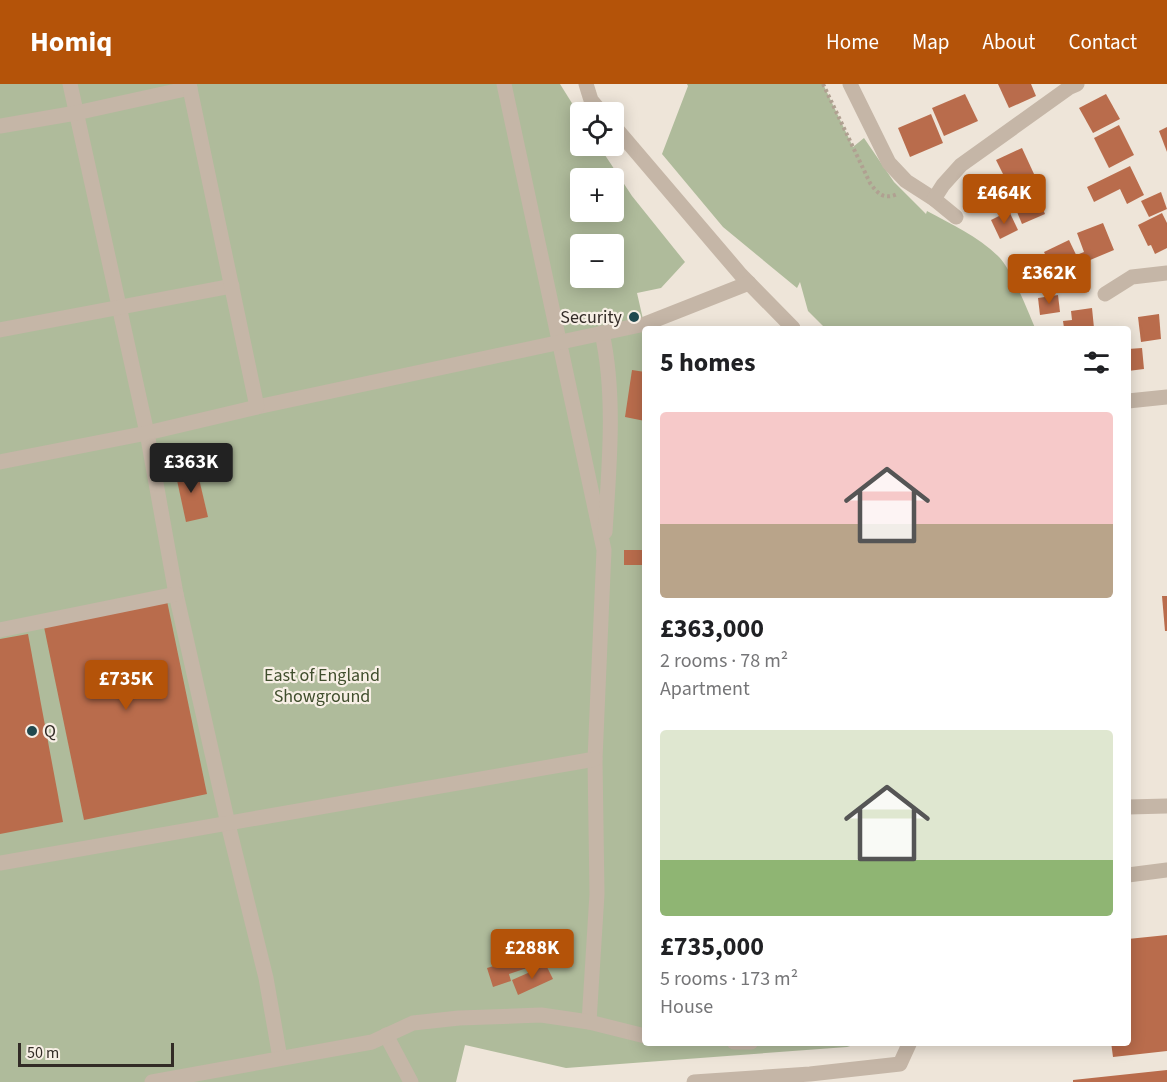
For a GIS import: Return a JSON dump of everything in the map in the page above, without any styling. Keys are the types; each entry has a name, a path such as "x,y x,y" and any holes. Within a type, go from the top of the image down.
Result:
{"street":[{"path":"70,84 147,433 176,594 228,824 266,978 280,1058"},
{"path":"504,84 604,550"},
{"path":"586,84 593,102"},
{"path":"850,84 889,163 906,181 934,198 956,217"},
{"path":"934,198 960,165 1072,85"},
{"path":"0,126 76,113 190,86 257,407"},
{"path":"624,138 749,283 791,326"},
{"path":"1105,294 1132,277 1167,273"},
{"path":"0,462 147,433 257,407 645,324 749,283"},
{"path":"0,330 232,286"},
{"path":"589,1022 597,894 595,759 609,472 608,357 603,333"},
{"path":"1131,401 1167,397"},
{"path":"0,630 176,594"},
{"path":"0,863 595,759"},
{"path":"1131,807 1167,806"},
{"path":"1131,875 1167,870"},
{"path":"152,1082 372,1042 413,1023 459,1018 541,1015 589,1022 642,1035"},
{"path":"386,1035 411,1082"},
{"path":"694,1082 810,1074 900,1064 908,1046"}],"path":[{"path":"823,84 870,183 878,194 890,197 900,193 906,181"}],"green space":[{"name":"East of England Showground","path":"0,84 560,84 571,102 570,156 606,156 614,168 570,168 570,222 624,222 624,184 685,262 661,288 637,293 645,326 642,326 642,1046 850,1046 566,1068 465,1045 456,1082 0,1082"},
{"path":"687,84 823,84 853,147 864,138 894,182 926,214 927,211 964,231 999,257 1014,280 1034,326 823,326 808,311 800,282 797,288 723,227 662,154"}],"building":[{"path":"998,84 1031,84 1036,96 1009,108"},
{"path":"965,94 978,121 944,136 932,108"},
{"path":"1106,94 1120,119 1093,133 1079,108"},
{"path":"931,114 943,143 910,157 898,128"},
{"path":"1119,125 1134,155 1109,168 1094,138"},
{"path":"1167,127 1167,152 1159,131"},
{"path":"1022,148 1034,174 1009,186 996,160"},
{"path":"1130,166 1144,195 1127,204 1120,189 1094,202 1087,187"},
{"path":"1031,180 1045,214 1022,224 1008,190"},
{"path":"1161,192 1167,209 1149,217 1141,201"},
{"path":"1009,211 1018,230 1000,239 991,220"},
{"path":"1162,213 1167,223 1167,248 1155,254 1151,245 1148,246 1138,225"},
{"path":"1103,223 1114,250 1083,263 1079,254 1084,252 1077,233"},
{"path":"1069,240 1081,265 1056,277 1044,252"},
{"path":"1040,256 1053,280 1029,292 1016,268"},
{"path":"1058,295 1060,312 1040,315 1038,298"},
{"path":"1092,308 1094,326 1064,326 1063,321 1072,320 1071,311"},
{"path":"1159,314 1161,339 1141,342 1138,317"},
{"path":"1142,348 1144,369 1131,371 1131,349"},
{"path":"632,370 642,372 642,420 625,417"},
{"path":"196,466 208,517 186,522 175,471"},
{"path":"624,550 642,550 642,565 624,565"},
{"path":"1162,596 1167,596 1167,631 1165,631"},
{"path":"167,601 207,794 84,820 44,627"},
{"name":"Q","path":"28,634 63,822 0,834 0,639"},
{"path":"1167,935 1167,1051 1113,1057 1112,1046 1131,1046 1131,939"},
{"path":"524,957 527,968 509,974 511,981 493,987 487,968"},
{"path":"546,965 553,979 518,995 512,980"},
{"path":"1167,1070 1167,1082 1073,1082 1073,1080"}],"place":[{"name":"Security","path":"634,317"},
{"name":"Q","path":"32,731"}]}
